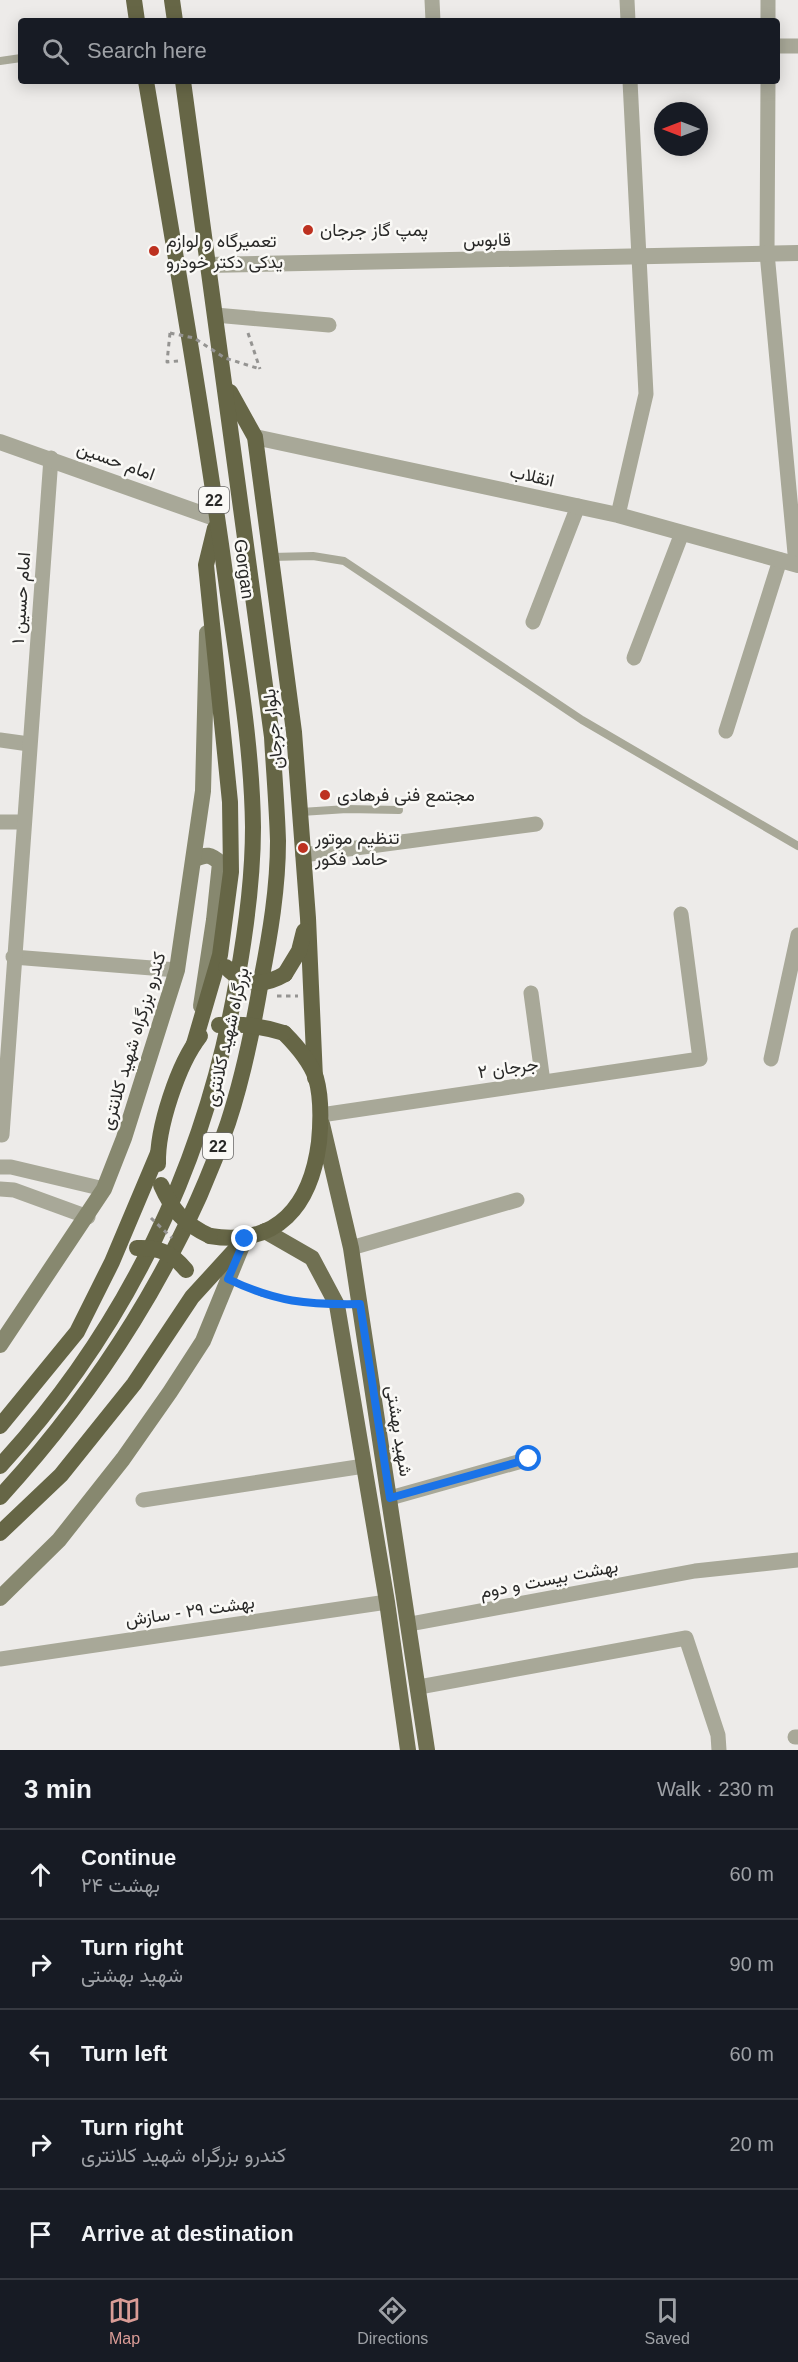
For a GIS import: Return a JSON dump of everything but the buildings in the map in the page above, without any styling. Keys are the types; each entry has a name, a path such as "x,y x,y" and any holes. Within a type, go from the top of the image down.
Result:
{"highway":[{"path":"134,0 137,18"},
{"path":"172,0 175,18"},
{"name":"Gorgan","path":"146,84 217,519 248,739 253,828 247,923"},
{"name":"Gorgan","path":"183,84 272,737"},
{"name":"بلوار جرجان","path":"225,385 255,437 294,732 308,918 315,1078"},
{"path":"0,1426 77,1332 112,1262 158,1153 171,1101 223,961 231,872 230,802 208,606 206,565 217,519"},
{"name":"بزرگراه شهید کلانتری","path":"0,1497 73,1412 145,1301 199,1194 228,1123 252,1032 272,926 278,843 272,737"},
{"path":"223,961 236,977 248,982 261,984 274,981 285,974 298,951 308,918"},
{"name":"بزرگراه شهید کلانتری","path":"0,1466 57,1402 127,1293 180,1186 207,1113 229,1027 247,923"},
{"path":"158,1153 160,1185 171,1207 194,1229 210,1236 245,1239 265,1232 288,1217 301,1202 312,1178 321,1118 315,1078 295,1044 284,1033 256,1026 219,1025 196,1038"},
{"path":"0,1533 61,1475 134,1384 192,1297 245,1239"},
{"path":"112,1262 123,1253 137,1248 151,1247 165,1251 177,1259 186,1270 191,1283 192,1297"}],"main road":[{"name":"کندرو بزرگراه شهید کلانتری","path":"0,1345 88,1217 104,1189 124,1138 177,970 195,859 203,791 208,606"},
{"path":"195,859 204,855 213,856 220,862 196,1038"},
{"name":"شهید بهشتی","path":"321,1118 351,1248 428,1750"},
{"path":"265,1232 312,1258 337,1305 387,1602 408,1750"},
{"path":"0,1598 59,1540 123,1459 203,1341 245,1239"}],"street":[{"path":"432,0 433,18"},
{"path":"627,0 628,18"},
{"path":"768,0 768,18"},
{"path":"780,46 798,46"},
{"path":"618,515 646,394 630,84"},
{"path":"726,730 791,563 782,409 767,253 768,84"},
{"name":"قابوس","path":"207,265 798,253"},
{"path":"215,315 328,325"},
{"name":"انقلاب","path":"255,437 618,515 791,563"},
{"name":"امام حسین","path":"0,442 51,458 217,519"},
{"name":"امام حسین ۱","path":"2,1135 3,1081 51,458"},
{"path":"533,622 578,506"},
{"path":"634,658 682,533"},
{"path":"0,740 29,744"},
{"path":"0,822 23,822"},
{"path":"303,855 536,824"},
{"name":"جرجان ۲","path":"321,1118 700,1059 681,915"},
{"path":"771,1059 798,935"},
{"path":"13,957 177,970"},
{"path":"531,993 543,1082"},
{"path":"0,1167 11,1167 104,1189"},
{"path":"0,1189 14,1190 88,1217"},
{"path":"351,1248 517,1200"},
{"path":"390,1498 529,1459"},
{"path":"143,1500 364,1466"},
{"name":"بهشت بیست و دوم","path":"410,1624 695,1571 798,1560"},
{"name":"بهشت ۲۹ - سازش","path":"0,1659 387,1602"},
{"path":"419,1687 686,1638 718,1735 719,1750"}],"lane":[{"path":"0,61 18,58"},
{"path":"271,557 313,556 344,561 582,720 798,846"},
{"path":"301,812 347,809 399,810"}],"path":[{"path":"166,362 170,333 194,338 225,358 260,369 249,333"},
{"path":"267,996 312,996"},
{"path":"152,1218 180,1245"},
{"path":"228,1279 261,1295 311,1305 337,1305"}],"place":[{"name":"پمپ گاز جرجان","path":"308,230"},
{"name":"تعمیرگاه و لوازم یدکی دکتر خودرو","path":"154,251"},
{"name":"مجتمع فنی فرهادی","path":"325,795"},
{"name":"تنظیم موتور حامد فکور","path":"303,848"}],"route":[{"path":"245,1239 228,1279 261,1295 311,1305 360,1304 390,1498 529,1459"}]}
